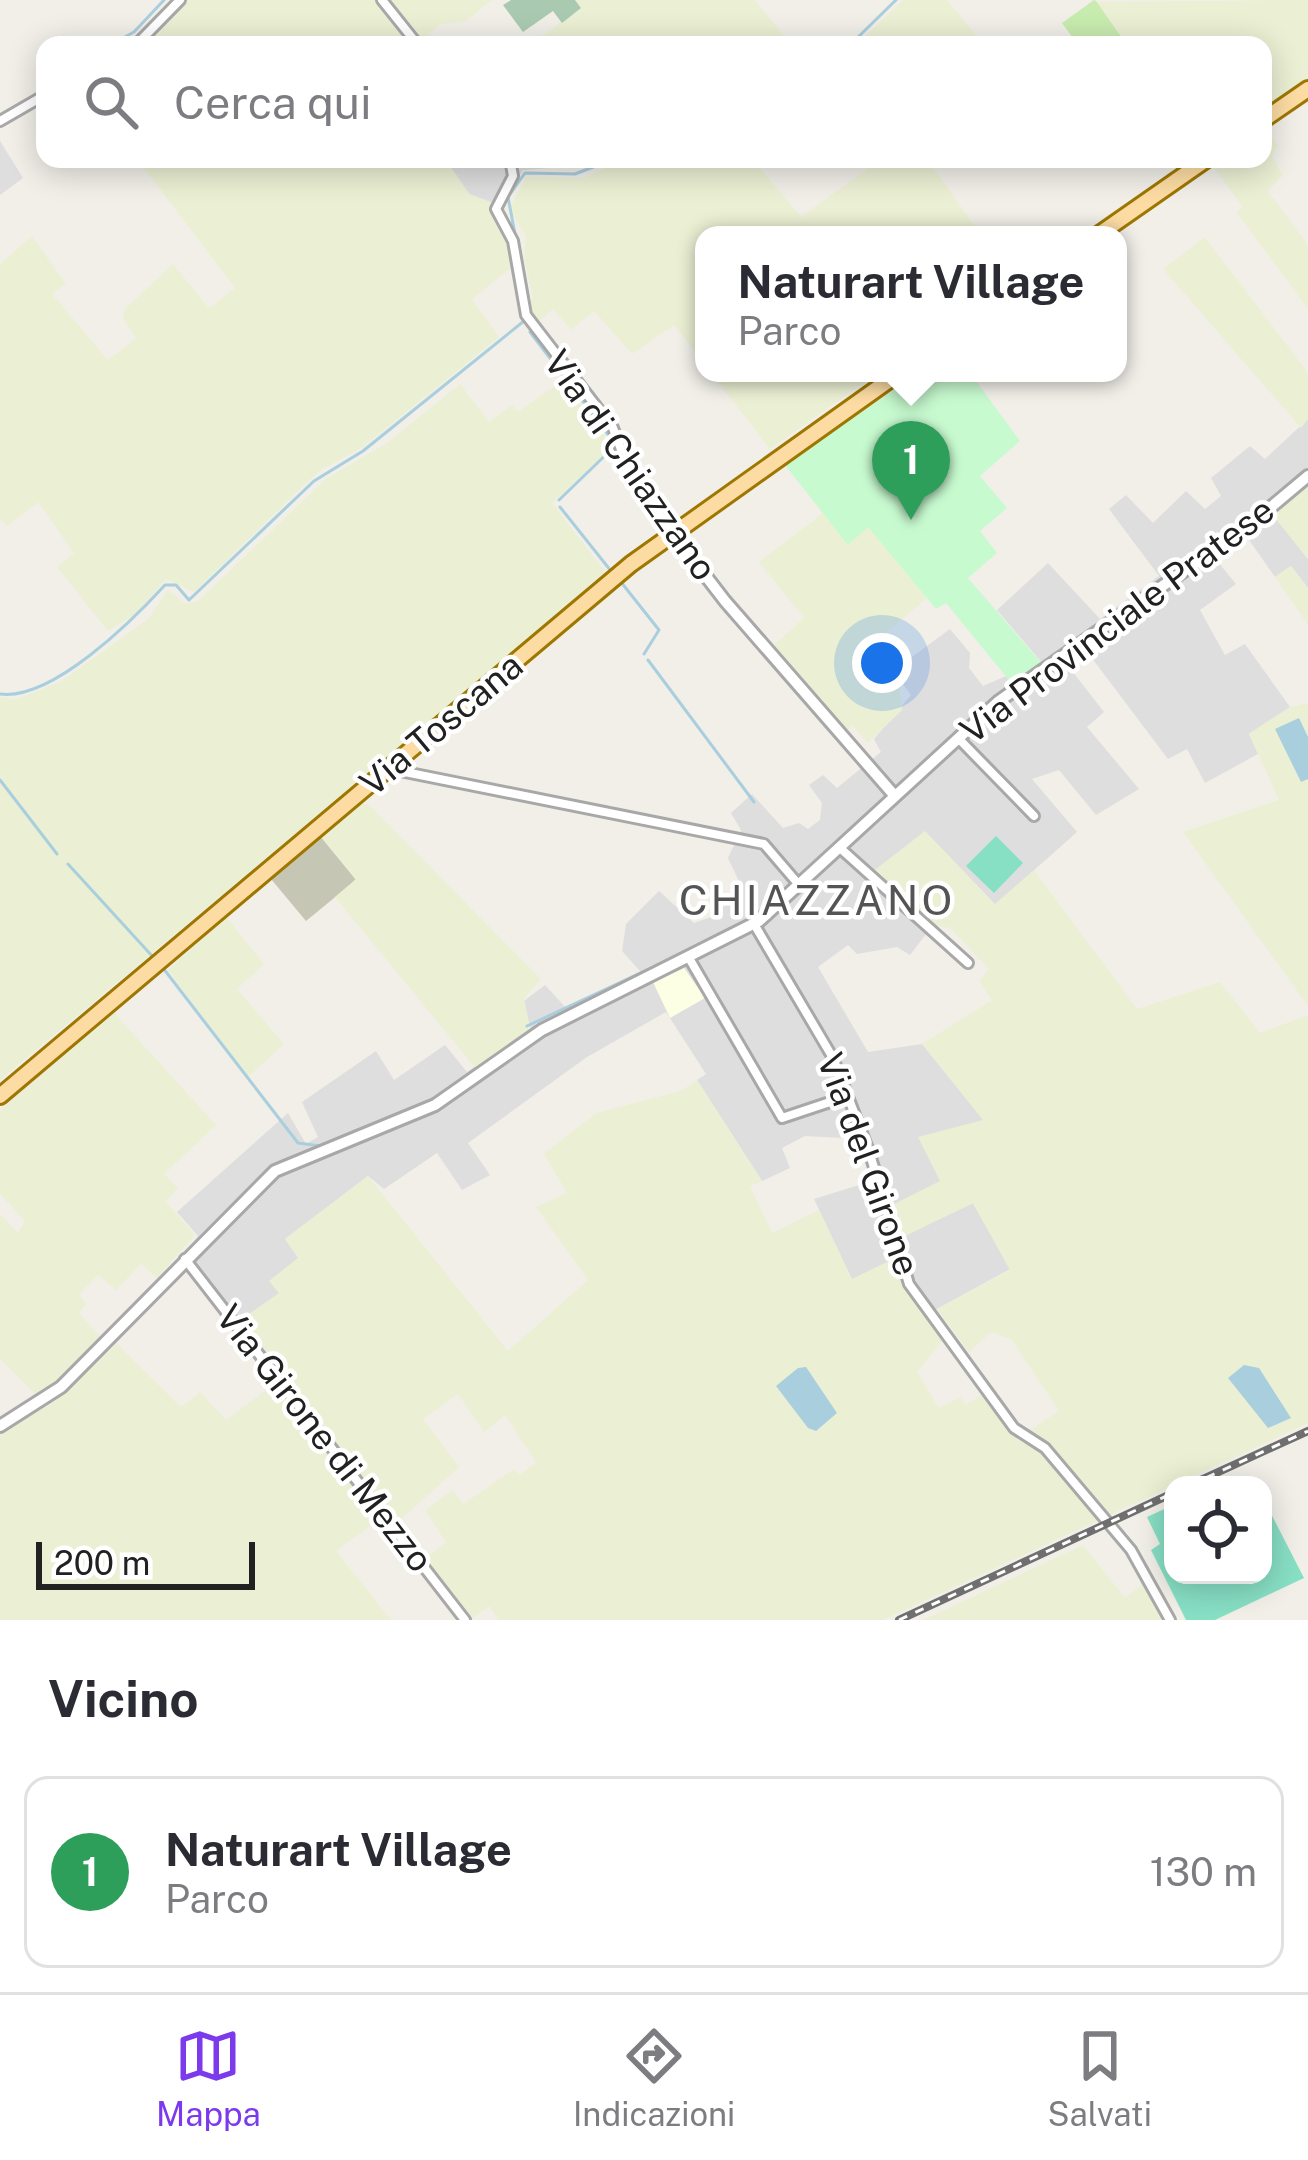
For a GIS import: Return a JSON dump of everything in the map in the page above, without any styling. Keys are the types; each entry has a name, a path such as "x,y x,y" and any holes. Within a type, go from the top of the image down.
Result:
{"main road":[{"path":"1272,114 1308,89"},
{"path":"1111,226 1194,168"},
{"name":"Via Toscana","path":"0,1096 672,532 886,382"}],"street":[{"path":"145,36 180,0"},
{"path":"382,0 411,36"},
{"path":"0,121 36,100"},
{"name":"Via di Chiazzano","path":"512,168 513,176 496,209 509,226 526,315 613,428 631,476 672,532 725,601 894,795"},
{"name":"Via Provinciale Pratese","path":"0,1426 62,1387 184,1258 287,1164 436,1105 542,1030 754,924 957,737 1042,669 1252,523 1308,476"},
{"path":"957,737 1034,816"},
{"path":"388,768 764,844 800,886"},
{"path":"840,848 870,880 968,963"},
{"name":"Via del Girone","path":"754,924 822,1035 848,1096 909,1284 1014,1428 1050,1453 1131,1550 1170,1620"},
{"path":"689,958 782,1118 848,1096"},
{"name":"Via Girone di Mezzo","path":"184,1258 465,1620"}],"shaded area":[{"path":"183,0 375,0 405,36 149,36"},
{"path":"386,0 492,0 466,21 441,24 427,36 415,36"},
{"path":"511,0 575,0 581,8 562,23 553,11 523,32 503,5"},
{"path":"576,0 755,0 784,36 542,36 580,8"},
{"path":"903,0 947,0 977,36 865,36"},
{"path":"1308,0 1308,79 1272,105 1272,36 1121,36 1096,2"},
{"path":"0,141 23,178 0,195"},
{"path":"1272,157 1283,175 1268,191 1308,245 1308,309 1237,213 1242,206 1214,168 1272,168"},
{"path":"144,168 451,168 469,194 490,202 510,240 513,266 472,299 499,337 363,447 319,471 194,592 166,579 136,614 108,631 57,567 74,553 38,502 7,526 0,518 0,264 32,236 66,284 52,294 108,360 136,338 123,318 125,309 173,264 209,308 235,288"},
{"path":"451,168 549,168 523,170 501,206 469,194"},
{"path":"605,168 760,168 801,217 869,168 933,168 975,226 695,226 695,352 674,325 632,354 594,311 571,330 553,309 537,323 527,310 533,297 524,258 526,236 509,209 526,177 584,178"},
{"path":"1205,237 1308,373 1308,419 1301,428 1163,269"},
{"path":"563,380 613,447 552,503 607,574 0,1080 0,697 15,700 60,682 148,619 168,590 186,604 198,601 326,479 387,443 460,384 489,422 512,405 518,412"},
{"path":"718,382 865,382 770,449"},
{"path":"1308,419 1308,484 1273,515 1308,559 1308,588 1291,566 1275,577 1245,534 1214,557 1236,584 1200,610 1225,655 1245,644 1290,707 1249,734 1258,754 1205,783 1187,749 1168,759 1088,653 1065,662 1104,712 1087,727 1139,789 1096,815 1059,770 1032,779 1077,832 995,905 925,832 875,870 933,925 910,955 897,947 857,954 848,945 818,967 868,1052 922,1044 984,1120 903,1236 973,1203 1010,1269 926,1315 902,1282 852,1280 814,1199 872,1181 860,1139 805,1136 782,1148 790,1168 762,1181 697,1080 706,1074 666,1012 587,1057 468,1143 490,1175 462,1190 437,1153 384,1189 368,1176 285,1239 299,1258 280,1293 233,1326 179,1260 198,1236 177,1212 288,1113 306,1144 318,1137 302,1102 376,1051 394,1080 445,1045 467,1072 530,1028 520,1004 545,985 567,1009 641,972 622,951 626,924 659,891 694,923 711,917 743,890 728,858 741,830 731,813 752,794 783,828 799,823 808,829 820,820 822,803 809,785 823,775 837,788 881,752 874,739 911,695 893,671 950,629 970,653 969,668 983,686 1006,676 1013,685 1043,664 997,610 1048,563 1100,619 1159,576 1109,509 1126,495 1153,523 1186,491 1205,509 1221,496 1211,478 1250,446 1265,459"},
{"path":"1308,484 1308,559 1272,514"},
{"path":"823,513 848,544 868,527 927,598 875,642 897,670 902,710 868,743 853,726 846,731 772,647 804,618 759,562"},
{"path":"1291,566 1308,588 1308,625 1275,577"},
{"path":"1308,703 1308,1006 1183,832 1279,800 1249,734 1290,707"},
{"path":"360,803 368,804 541,979 524,998 531,1032 477,1070 335,897 356,879 321,837"},
{"path":"925,831 995,904 1034,870 1137,1009 1220,982 1260,1033 1308,1015 1308,1423 1194,1476 1164,1476 1164,1490 883,1620 499,1620 489,1606 471,1619 424,1559 446,1542 425,1510 453,1490 463,1504 514,1469 520,1475 536,1462 505,1415 484,1432 458,1394 423,1419 459,1467 396,1524 387,1514 336,1551 391,1620 0,1620 0,1432 53,1403 117,1344 181,1407 200,1392 226,1420 285,1376 242,1319 279,1293 269,1281 298,1258 285,1239 368,1176 508,1351 588,1280 536,1207 567,1193 544,1154 596,1113 681,1091 697,1080 762,1181 750,1186 772,1233 819,1210 852,1279 895,1258 902,1282 943,1340 917,1372 939,1408 960,1397 966,1405 984,1393 1019,1437 1059,1411 1011,1339 991,1332 969,1352 937,1309 1010,1270 973,1203 903,1237 892,1205 940,1181 918,1137 983,1120 922,1044 992,1000 979,981 989,969 950,928 933,925 875,870"},
{"path":"321,837 356,880 306,921 271,879"},
{"path":"226,917 264,964 237,989 284,1044 247,1078 168,970"},
{"path":"684,968 705,998 670,1018 653,982"},
{"path":"114,1013 216,1125 164,1174 178,1188 166,1202 195,1235 157,1278 141,1264 116,1290 98,1275 79,1294 86,1304 79,1313 101,1338 39,1398 0,1359 0,1214 18,1233 25,1221 0,1194 0,1110"},
{"path":"1083,1545 1125,1598 1145,1582 1165,1620 923,1620"}],"green space":[{"path":"1094,0 1121,36 1071,36 1062,23"},
{"path":"905,382 977,382 1020,441 980,476 1007,508 980,531 997,553 968,578 1043,665 1013,685 946,603 936,609 868,527 848,545 785,465"},
{"path":"996,836 1023,863 994,893 966,866"},
{"path":"1164,1509 1164,1576 1151,1550 1160,1544 1147,1517"},
{"path":"1272,1516 1304,1578 1215,1620 1186,1620 1168,1584 1272,1584"}],"water":[{"path":"1299,718 1308,737 1308,779 1301,782 1275,729"},
{"path":"1244,1365 1259,1368 1291,1418 1268,1428 1228,1378"},
{"path":"806,1367 837,1413 816,1431 808,1428 776,1386"}],"waterway":[{"path":"127,36 164,0"},
{"path":"859,36 896,0"},
{"path":"528,303 508,197 525,173 575,174 591,168"},
{"path":"0,694 21,693 67,672 112,637 165,585 176,585 189,600 314,481 363,451 524,321"},
{"path":"530,332 616,445 559,500"},
{"path":"560,507 611,571"},
{"path":"621,582 659,630 644,654"},
{"path":"648,660 754,802"},
{"path":"0,780 57,854"},
{"path":"68,864 153,957"},
{"path":"527,1026 698,946"},
{"path":"163,968 298,1143 321,1146"}],"railway":[{"path":"1210,1476 1308,1431"},
{"path":"899,1620 1164,1497"}],"place":[{"name":"Naturart Village","path":"911,520"}],"district":[{"name":"CHIAZZANO","path":"817,900"}]}
